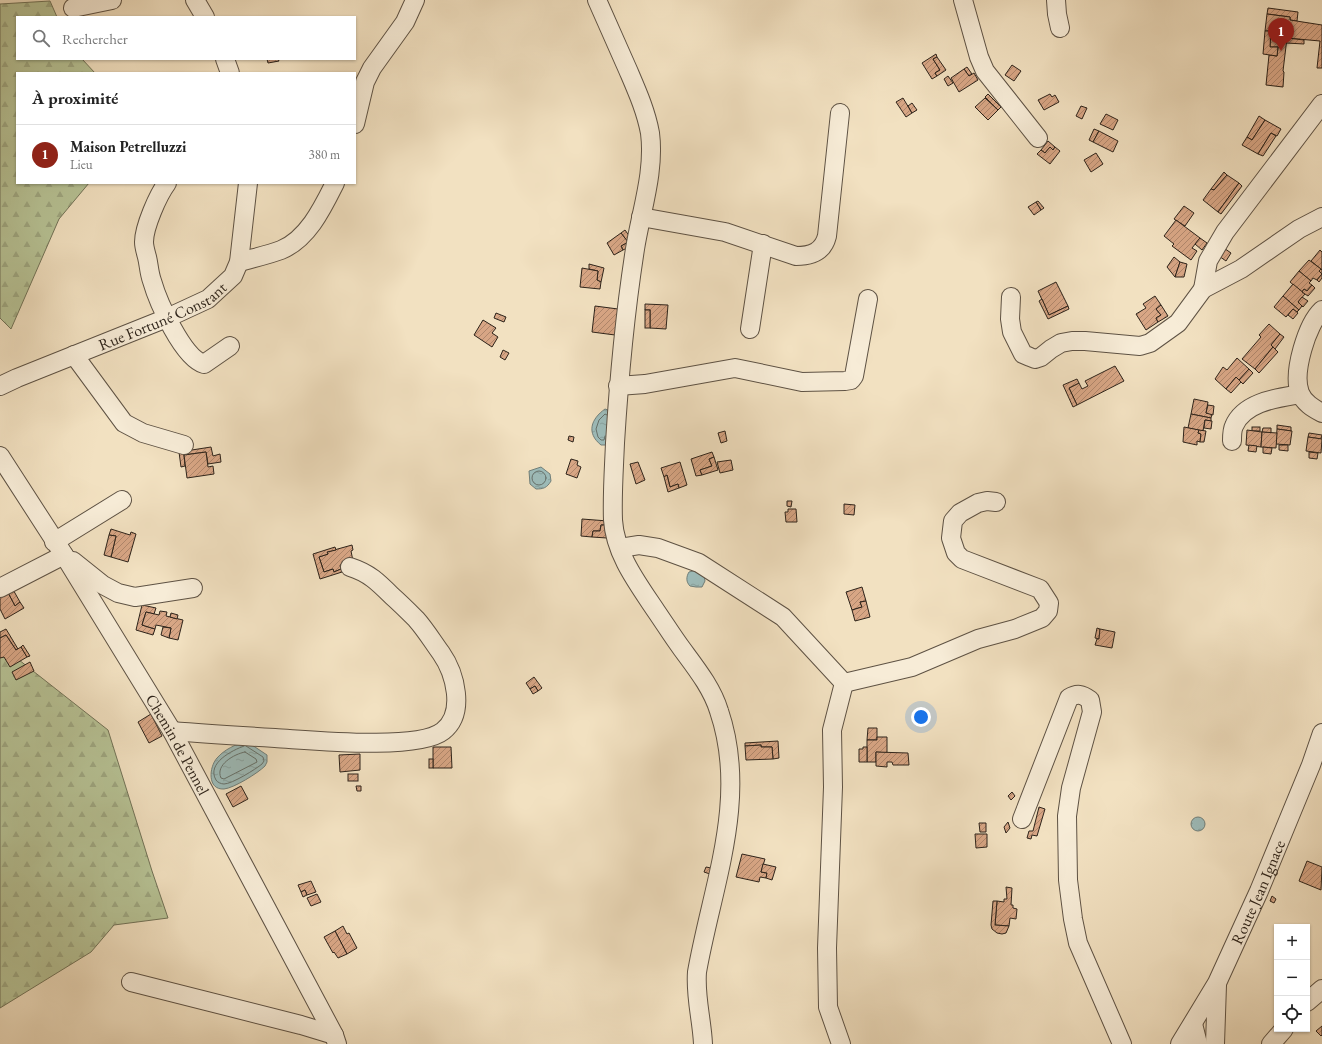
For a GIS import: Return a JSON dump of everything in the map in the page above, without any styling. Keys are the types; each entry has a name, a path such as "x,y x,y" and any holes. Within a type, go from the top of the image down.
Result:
{"street":[{"path":"73,8 112,0"},
{"path":"195,0 204,16"},
{"path":"356,120 365,82 372,68 405,22 415,0"},
{"path":"597,0 643,105 650,135 650,165 633,265 618,386 613,516 616,536 626,563 710,690 719,709 730,768 728,830 699,962 696,985 703,1044"},
{"path":"962,0 979,58 985,71 1038,138"},
{"path":"1056,0 1060,28"},
{"path":"225,60 230,72"},
{"path":"1011,297 1010,319 1012,332 1023,354 1035,359 1041,357 1061,343 1072,341 1140,346 1150,343 1178,323 1186,314 1203,289 1208,261 1225,232 1322,104"},
{"path":"641,217 715,229 763,244 788,254 800,256 813,254 820,250 827,236 840,113"},
{"path":"166,184 161,191 150,219 144,242 152,281 167,318 180,342 197,362 204,364 230,346"},
{"name":"Rue Fortuné Constant","path":"0,386 167,318 208,299 233,276 239,262 248,184"},
{"path":"239,262 282,249 292,244 314,221 334,184"},
{"path":"1203,289 1241,269 1299,229 1322,217"},
{"path":"750,329 763,244"},
{"path":"618,386 645,384 735,368 802,382 829,383 851,380 854,376 868,299"},
{"path":"1322,310 1316,315 1302,348 1297,382 1300,394 1305,403 1322,413"},
{"path":"74,355 124,423 143,433 184,445"},
{"path":"1232,441 1233,427 1240,416 1254,406 1275,399 1300,394"},
{"name":"Chemin de Pennel","path":"0,456 172,732 335,1039"},
{"path":"0,588 59,549 122,500"},
{"path":"844,683 912,667 978,639 1015,629 1042,618 1048,611 1049,603 1040,589 962,559 956,553 951,538 953,522 960,513 978,503 987,501 996,502"},
{"path":"620,548 639,545 658,548 699,562 783,617 844,683"},
{"path":"59,549 97,580 118,593 135,597 193,588"},
{"path":"172,732 363,743 404,742 429,738 443,731 454,719 456,700 455,684 448,663 417,620 372,577 350,566"},
{"path":"841,1044 828,1007 827,948 833,787 832,730 844,683"},
{"path":"1022,819 1069,698 1076,694 1082,695 1090,700 1092,712 1071,788 1067,816 1068,880 1078,943 1122,1044"},
{"name":"Route Jean Ignace","path":"1180,1044 1217,983 1317,765 1322,733"},
{"path":"131,982 301,1025 335,1039"},
{"path":"1214,1044 1217,983"},
{"path":"1310,999 1322,989"},
{"path":"1192,1024 1198,1044"},
{"path":"1271,1044 1281,1032"}],"green space":[{"path":"50,1 57,16 16,16 16,60 83,60 94,72 16,72 16,184 88,184 59,219 11,329 0,318 0,4"},
{"path":"0,645 108,730 168,918 114,925 91,952 0,1008"}],"water":[{"path":"605,409 611,413 608,441 606,445 601,445 593,436 592,426 596,417"},
{"path":"541,467 550,474 551,481 545,488 536,489 530,484 529,471"},
{"path":"697,570 704,575 705,581 702,587 690,586 687,581 689,572"},
{"path":"246,741 267,755 267,762 265,766 252,776 234,786 224,789 218,788 212,782 211,777 214,762 227,750"},
{"path":"1198,817 1203,819 1205,824 1203,829 1198,831 1193,829 1191,824 1193,819"}],"building":[{"path":"1268,8 1298,12 1297,21 1290,20 1290,17 1267,14"},
{"path":"1267,14 1290,17 1290,20 1322,25 1322,68 1317,68 1320,41 1287,38 1283,71 1283,87 1266,85 1269,55 1277,56 1278,47 1270,47 1271,31 1265,31"},
{"path":"1265,31 1271,31 1270,47 1278,47 1277,56 1263,54"},
{"path":"1287,38 1304,40 1304,44 1286,43"},
{"path":"936,54 937,57 933,59 940,70 935,73 937,76 932,79 922,63"},
{"path":"937,57 946,70 937,76 935,73 940,70 933,59"},
{"path":"267,60 279,61 268,63"},
{"path":"1012,65 1021,71 1014,81 1005,75"},
{"path":"967,67 972,74 969,76 964,69"},
{"path":"964,69 969,76 974,73 978,80 959,92 951,78"},
{"path":"948,76 953,83 948,86 944,79"},
{"path":"988,94 1001,107 998,110 985,97"},
{"path":"1050,94 1052,97 1055,95 1059,102 1044,110 1038,100"},
{"path":"903,98 912,113 906,117 896,102"},
{"path":"985,98 998,110 988,120 975,107"},
{"path":"912,103 917,110 912,113 908,106"},
{"path":"1081,106 1087,108 1082,119 1076,116"},
{"path":"1106,114 1118,120 1113,130 1100,124"},
{"path":"1259,116 1265,120 1252,140 1247,137"},
{"path":"1265,120 1281,129 1277,136 1271,133 1258,154 1242,145 1247,137 1252,140"},
{"path":"1094,129 1099,131 1093,142 1089,140"},
{"path":"1099,131 1118,141 1113,152 1093,142"},
{"path":"1271,133 1276,136 1263,156 1258,154"},
{"path":"1048,141 1055,147 1053,150 1050,147 1045,153 1041,150"},
{"path":"1050,147 1053,150 1055,147 1060,151 1050,164 1037,154 1041,150 1045,153"},
{"path":"1096,153 1103,164 1091,172 1084,160"},
{"path":"1224,172 1227,175 1214,190 1211,189"},
{"path":"1227,175 1239,183 1218,212 1203,200 1211,189 1214,190"},
{"path":"1239,183 1242,186 1221,214 1218,212"},
{"path":"1038,201 1044,208 1041,210 1036,202"},
{"path":"1036,202 1041,210 1034,215 1028,207"},
{"path":"1184,206 1194,213 1185,226 1174,219"},
{"path":"1176,220 1200,238 1192,248 1197,251 1191,260 1172,246 1174,244 1164,236"},
{"path":"625,230 635,244 623,250 621,246 628,242 621,233"},
{"path":"621,233 628,242 621,246 623,250 614,255 607,243"},
{"path":"1200,238 1207,243 1202,250 1195,244"},
{"path":"1221,246 1231,253 1226,261 1216,254"},
{"path":"1320,250 1322,252 1322,270 1311,261"},
{"path":"1174,257 1180,262 1175,277 1167,267"},
{"path":"1309,260 1321,269 1319,271 1322,274 1317,280 1313,278 1311,281 1299,271"},
{"path":"1180,262 1187,264 1184,277 1175,277"},
{"path":"589,264 604,268 601,282 597,280 598,271 589,269"},
{"path":"582,268 598,271 597,280 601,282 600,289 580,287"},
{"path":"1299,271 1311,281 1309,283 1312,285 1307,291 1304,289 1302,292 1290,282"},
{"path":"1322,274 1322,278 1319,282 1317,280"},
{"path":"1056,282 1068,306 1049,315 1038,291"},
{"path":"1293,284 1305,294 1298,302 1302,306 1299,310 1283,296"},
{"path":"1312,285 1315,288 1308,296 1302,292 1304,289 1307,291"},
{"path":"1155,296 1161,305 1156,309 1161,315 1156,318 1158,322 1146,330 1136,314 1146,308 1143,304"},
{"path":"1283,296 1299,310 1297,312 1293,309 1286,317 1274,307"},
{"path":"1302,297 1308,301 1303,307 1298,302"},
{"path":"1042,299 1049,315 1068,306 1069,309 1048,319 1039,301"},
{"path":"645,304 668,305 666,329 650,328 650,310 645,310"},
{"path":"1161,305 1168,316 1158,322 1156,318 1161,315 1156,309"},
{"path":"595,306 618,309 615,335 592,332"},
{"path":"1293,309 1298,313 1293,319 1288,315"},
{"path":"645,310 650,310 650,328 645,328"},
{"path":"496,313 506,317 504,322 494,318"},
{"path":"483,320 496,328 492,333 498,337 492,347 474,335"},
{"path":"1269,324 1280,334 1271,345 1273,347 1255,369 1242,359 1261,337 1259,335"},
{"path":"1280,334 1284,337 1275,349 1271,345"},
{"path":"1273,347 1278,352 1259,373 1255,369"},
{"path":"503,350 509,353 505,360 500,357"},
{"path":"1237,358 1249,369 1239,380 1236,377 1226,389 1215,379 1223,367 1227,370"},
{"path":"1115,366 1124,381 1077,405 1069,388 1079,383 1082,389 1088,386 1085,381"},
{"path":"1249,369 1253,373 1243,384 1239,380"},
{"path":"1236,377 1241,382 1231,393 1226,389"},
{"path":"1077,379 1079,383 1069,388 1077,405 1073,407 1063,385"},
{"path":"1194,399 1208,402 1206,413 1212,414 1211,418 1191,414"},
{"path":"1208,405 1214,406 1213,415 1206,413"},
{"path":"1191,414 1211,418 1211,421 1205,420 1203,431 1188,428"},
{"path":"1205,420 1212,421 1211,429 1204,428"},
{"path":"1277,425 1291,427 1291,431 1277,429"},
{"path":"1184,427 1199,430 1198,433 1201,434 1200,442 1197,441 1197,445 1183,442"},
{"path":"1252,427 1260,427 1260,431 1252,431"},
{"path":"1263,428 1271,428 1271,433 1262,432"},
{"path":"1277,429 1292,431 1290,445 1276,444"},
{"path":"1199,430 1206,431 1204,442 1200,442 1201,434 1198,433"},
{"path":"1247,430 1262,432 1261,447 1246,445"},
{"path":"725,431 727,441 721,443 718,433"},
{"path":"1262,432 1277,433 1276,448 1261,447"},
{"path":"1309,433 1322,435 1321,439 1308,437"},
{"path":"569,436 574,437 573,442 568,440"},
{"path":"1308,437 1322,439 1321,453 1306,451"},
{"path":"1249,445 1257,446 1256,452 1248,451"},
{"path":"1279,445 1288,445 1288,451 1279,450"},
{"path":"211,447 213,456 220,454 221,462 208,464 206,452 184,455 185,466 181,467 179,452"},
{"path":"1263,447 1272,448 1271,454 1263,453"},
{"path":"206,452 208,467 213,466 214,474 187,478 184,455"},
{"path":"712,452 714,457 709,459 712,466 700,470 702,475 696,476 691,459"},
{"path":"1309,452 1318,453 1317,459 1309,458"},
{"path":"714,457 718,470 702,475 700,470 712,466 709,459"},
{"path":"571,459 578,461 577,465 581,467 577,478 566,474"},
{"path":"731,460 733,470 720,473 717,462"},
{"path":"638,462 645,480 636,484 630,464"},
{"path":"680,462 687,485 679,488 678,484 670,487 667,475 664,477 661,468"},
{"path":"667,475 670,487 678,484 679,488 668,492 664,477"},
{"path":"787,501 792,501 791,507 787,506"},
{"path":"844,504 855,505 854,515 844,514"},
{"path":"788,509 796,509 797,522 786,522 785,512 788,512"},
{"path":"582,519 608,521 608,525 601,525 600,531 593,531 592,537 581,536"},
{"path":"601,525 608,525 607,538 592,537 593,531 600,531"},
{"path":"111,529 130,535 131,532 136,534 128,562 111,557 116,536 109,535"},
{"path":"109,535 116,536 111,557 104,555"},
{"path":"352,545 353,550 351,551 353,561 340,565 341,569 334,572 333,569 324,572 319,557 328,554 327,552"},
{"path":"335,547 336,550 327,552 328,554 319,557 324,572 333,569 334,572 341,569 342,572 320,579 313,554"},
{"path":"11,586 20,602 15,606 6,589"},
{"path":"862,587 866,601 860,602 862,607 852,610 846,592"},
{"path":"6,589 15,606 20,602 24,608 5,619 0,609 0,592"},
{"path":"866,601 870,617 855,621 852,610 862,607 860,602"},
{"path":"142,605 156,608 154,614 146,612 142,625 155,629 153,635 136,630"},
{"path":"160,611 167,612 166,616 183,620 178,640 169,638 171,628 156,625 155,629 142,625 146,612 159,615"},
{"path":"171,613 178,615 177,619 170,617"},
{"path":"163,627 171,628 169,638 161,635"},
{"path":"1097,628 1100,629 1099,639 1095,638"},
{"path":"6,629 18,649 16,650 6,635 0,638 0,632"},
{"path":"1100,629 1115,632 1112,648 1095,645 1097,639 1099,639"},
{"path":"6,635 16,650 21,647 27,657 10,667 4,657 0,658 0,638"},
{"path":"23,645 30,656 27,657 21,647"},
{"path":"30,662 34,671 16,680 12,672"},
{"path":"534,677 542,688 538,691 535,686 530,689 526,683"},
{"path":"535,686 538,691 533,694 530,689"},
{"path":"151,714 162,736 149,743 138,722"},
{"path":"868,728 877,728 877,740 867,740"},
{"path":"877,737 887,737 887,753 876,752 876,762 867,762 867,740 877,740"},
{"path":"778,741 779,758 773,759 772,747 761,747 761,745 745,746 745,743"},
{"path":"761,745 761,747 772,747 773,759 746,760 745,746"},
{"path":"433,747 451,747 452,768 433,768"},
{"path":"863,747 867,747 867,762 859,762 859,749 863,749"},
{"path":"876,752 908,753 909,765 893,765 892,762 887,762 887,767 876,766"},
{"path":"360,754 360,770 340,772 339,755"},
{"path":"429,759 433,759 433,768 429,768"},
{"path":"348,774 358,774 358,781 348,781"},
{"path":"241,786 248,799 233,807 226,794"},
{"path":"356,786 361,786 361,791 357,791"},
{"path":"1012,792 1015,796 1011,800 1008,796"},
{"path":"1039,807 1045,809 1037,836 1032,835 1031,839 1027,838 1029,831 1033,831"},
{"path":"1008,822 1010,828 1006,833 1004,827"},
{"path":"979,823 986,823 986,832 980,832"},
{"path":"975,834 987,834 987,847 976,848"},
{"path":"742,854 765,859 761,872 767,873 766,878 760,877 759,882 736,877"},
{"path":"1307,861 1322,867 1321,890 1299,881"},
{"path":"763,864 776,867 772,880 766,878 767,873 761,872"},
{"path":"706,867 711,868 710,874 704,872"},
{"path":"311,881 316,892 307,895 305,890 301,892 298,885"},
{"path":"1006,887 1012,888 1011,905 1013,905 1013,908 1017,909 1016,919 1010,918 1009,926 995,925 997,901 1004,902 1004,899 1007,899"},
{"path":"305,890 307,895 303,897 301,892"},
{"path":"317,894 321,902 311,906 307,898"},
{"path":"1272,896 1276,899 1274,903 1270,901"},
{"path":"993,901 997,901 995,925 1009,926 1006,933 997,933 992,929"},
{"path":"343,926 347,934 349,933 357,948 347,954 335,931"},
{"path":"335,931 347,954 338,958 334,952 333,953 324,937"},
{"path":"1322,1026 1322,1035 1321,1036 1316,1031"}],"place":[{"name":"Maison Petrelluzzi","path":"1281,51"}]}
